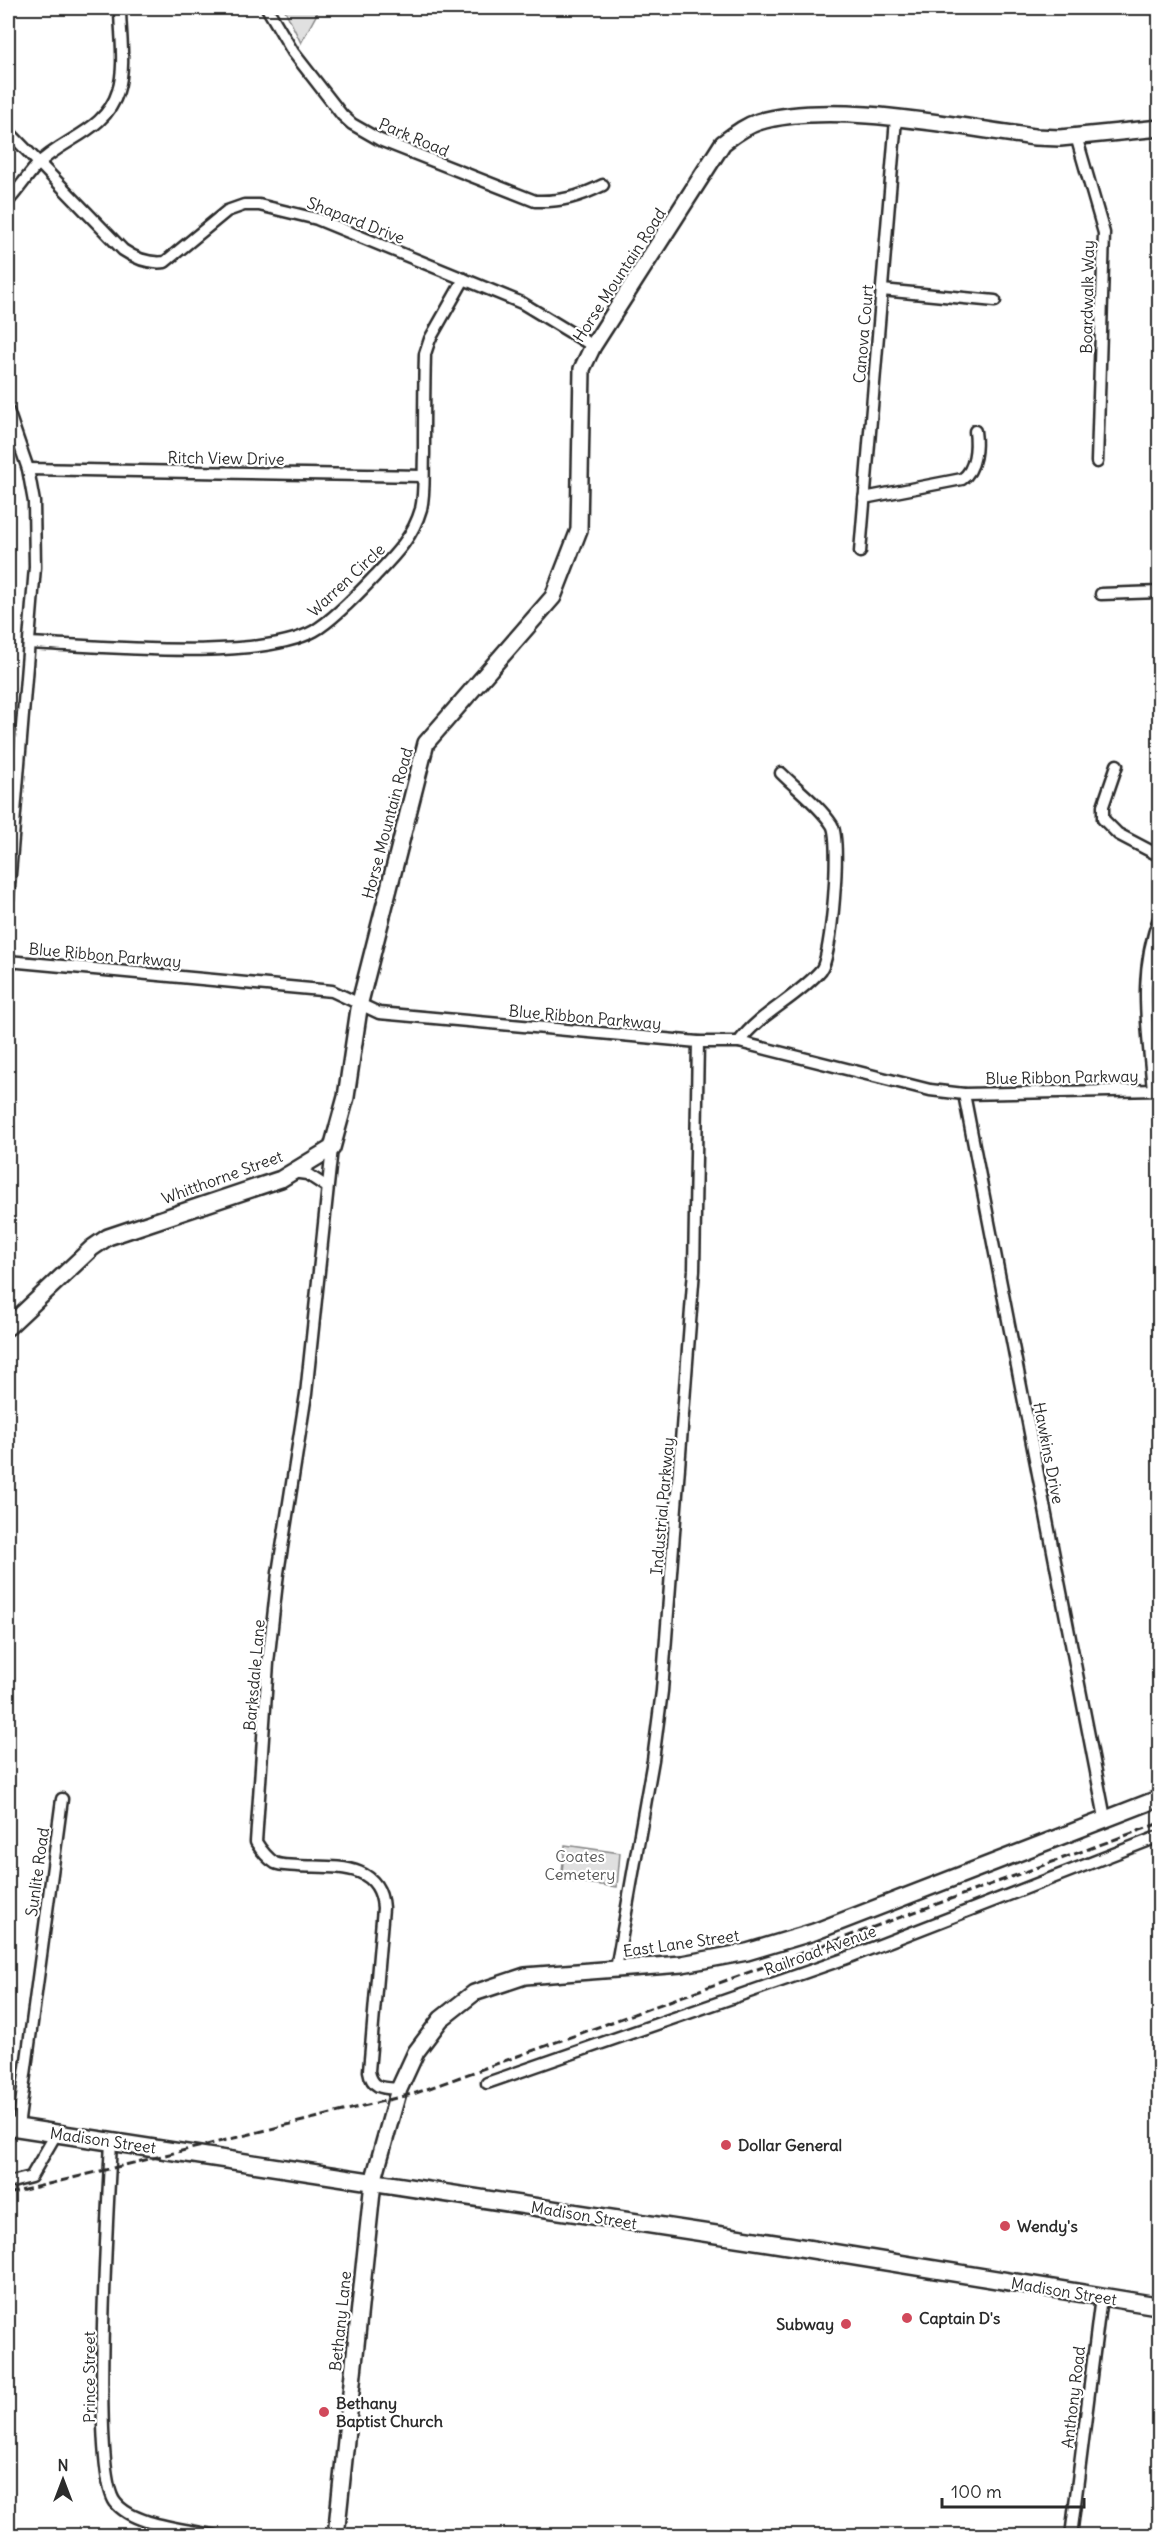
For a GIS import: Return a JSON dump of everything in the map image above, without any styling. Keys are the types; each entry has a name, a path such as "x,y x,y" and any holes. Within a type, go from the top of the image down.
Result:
{"main road":[{"name":"Madison Street","path":"13,2127 111,2140 1160,2306"}],"street":[{"path":"9,200 39,163 91,130 109,108 118,92 120,78 120,8"},
{"name":"Park Road","path":"267,8 293,52 342,115 380,140 535,201 558,202 603,185"},
{"name":"Horse Mountain Road","path":"360,1002 426,743 553,597 579,530 582,369 593,346 723,143 742,129 759,122 805,116 860,115 1035,137 1076,136 1160,128"},
{"name":"Canova Court","path":"860,552 896,119"},
{"name":"Shapard Drive","path":"8,131 123,250 148,262 165,262 228,211 244,205 260,205 317,219 522,303 593,346"},
{"name":"Boardwalk Way","path":"1076,136 1104,233 1097,462"},
{"name":"Warren Circle","path":"29,643 133,648 215,648 270,645 315,630 368,584 405,544 416,524 422,506 425,354 430,339 464,279"},
{"path":"882,290 995,301"},
{"path":"8,411 28,469 34,502 35,567 8,899"},
{"path":"864,498 962,480 971,469 977,444 975,431"},
{"name":"Ritch View Drive","path":"28,469 423,476"},
{"path":"1101,594 1160,592"},
{"path":"1117,765 1103,806 1103,819 1118,834 1160,856"},
{"path":"739,1042 748,1030 796,994 822,968 827,955 833,912 834,832 828,821 781,773"},
{"path":"1156,1090 1145,989 1148,944 1160,916"},
{"name":"Blue Ribbon Parkway","path":"8,961 332,991 360,1002 379,1013 698,1042 739,1042 930,1090 964,1094 1156,1090"},
{"path":"332,1148 346,1096 360,1002"},
{"name":"Industrial Parkway","path":"616,1970 653,1760 662,1690 694,1269 698,1042"},
{"name":"Hawkins Drive","path":"964,1094 1105,1818"},
{"name":"Whitthorne Street","path":"9,1320 92,1248 108,1237 281,1179 332,1148"},
{"name":"Barksdale Lane","path":"332,1148 306,1394 272,1629 256,1842 264,1854 277,1864 356,1870 376,1882 382,1892 383,1908 369,2071 371,2081 377,2087 399,2089"},
{"path":"292,1172 307,1174 327,1187"},
{"name":"East Lane Street","path":"373,2182 399,2089 417,2052 441,2019 474,1993 525,1976 682,1964 736,1954 814,1932 1160,1798"},
{"name":"Sunlite Road","path":"13,2127 62,1799"},
{"name":"Railroad Avenue","path":"488,2084 844,1959 1160,1836"},
{"path":"8,2183 31,2177 56,2134"},
{"name":"Prince Street","path":"111,2140 103,2359 105,2472 114,2501 131,2517 217,2535"},
{"name":"Bethany Lane","path":"336,2535 373,2182"},
{"name":"Anthony Road","path":"1071,2535 1101,2297"}],"green space":[{"path":"284,8 320,8 301,43"},
{"name":"Coates Cemetery","path":"565,1845 620,1853 617,1887 561,1880"}],"railway":[{"path":"8,2194 416,2093 1160,1823"}],"place":[{"name":"Dollar General","path":"726,2145"},
{"name":"Wendy's","path":"1005,2226"},
{"name":"Captain D's","path":"907,2318"},
{"name":"Subway","path":"846,2324"},
{"name":"Bethany Baptist Church","path":"324,2412"}]}
